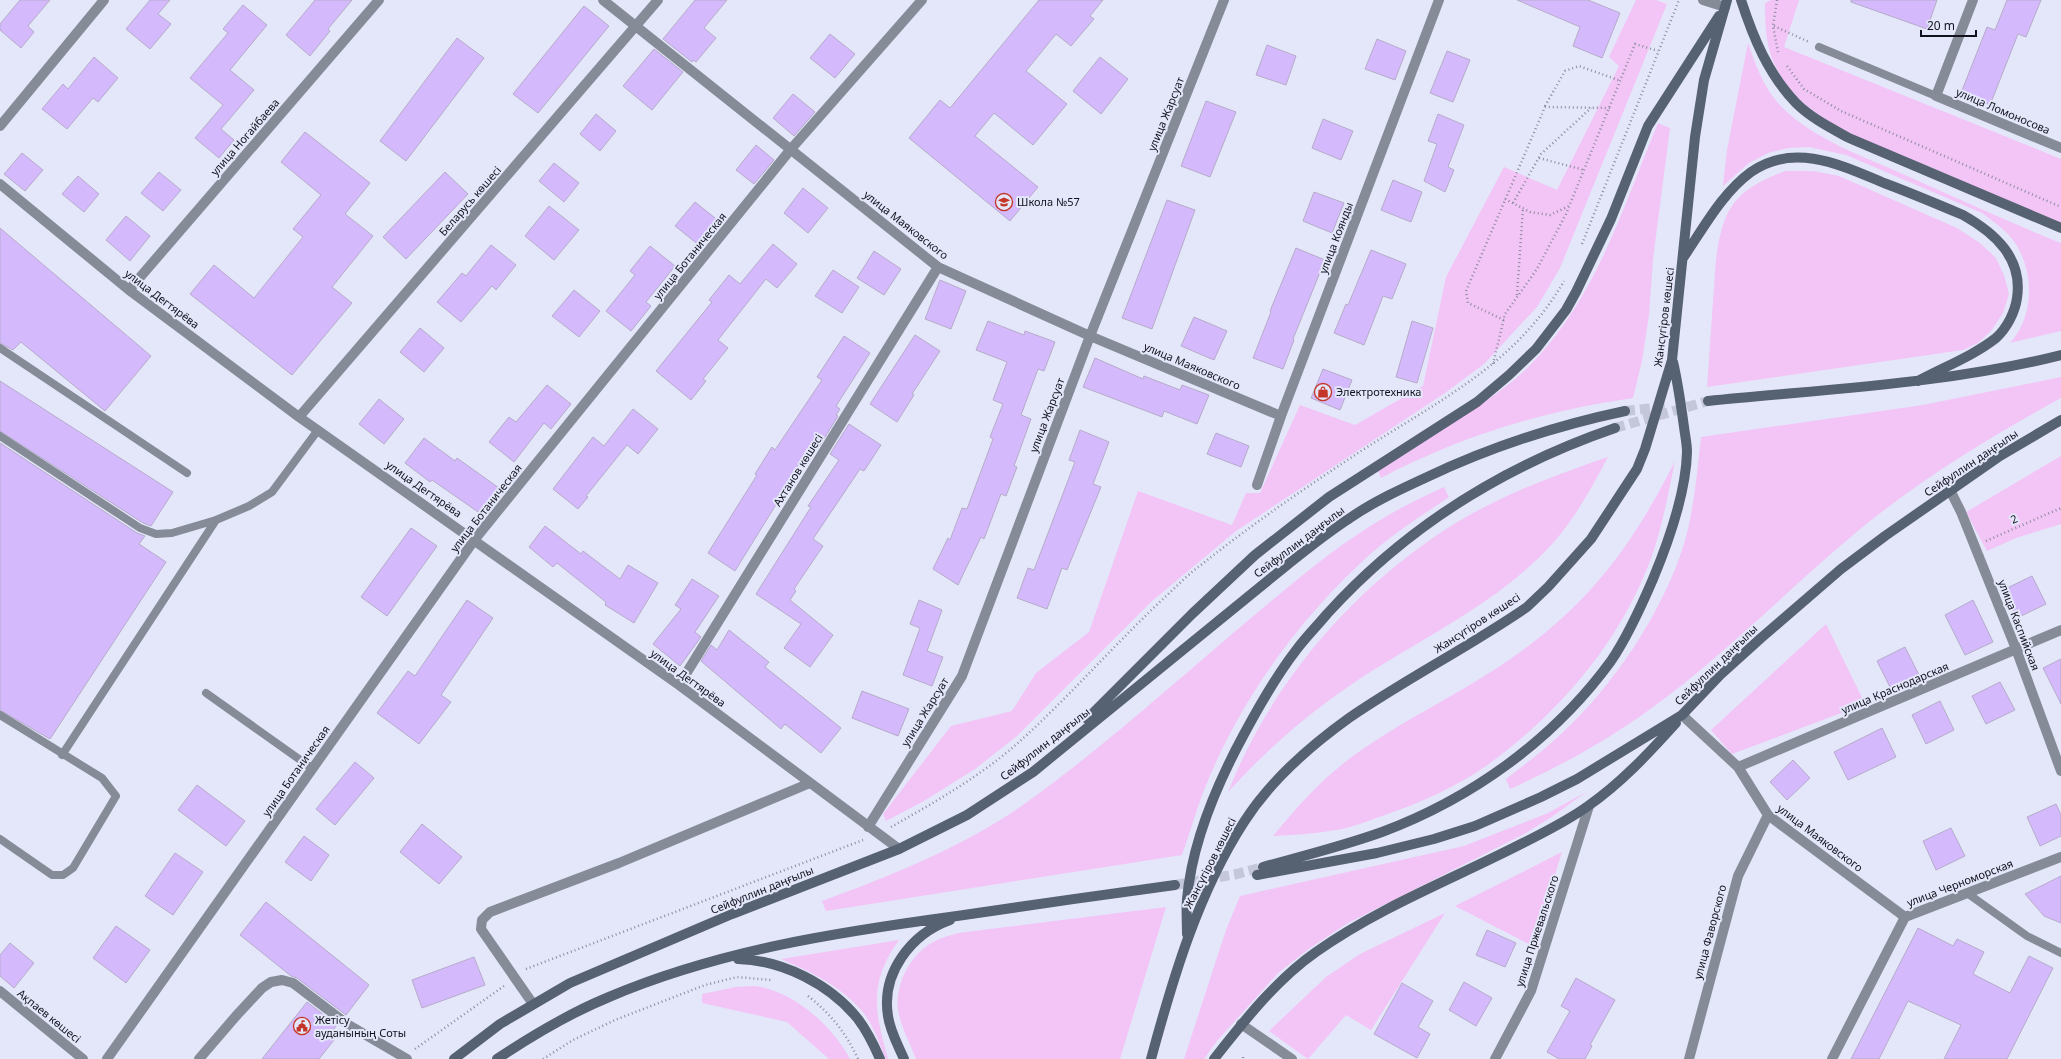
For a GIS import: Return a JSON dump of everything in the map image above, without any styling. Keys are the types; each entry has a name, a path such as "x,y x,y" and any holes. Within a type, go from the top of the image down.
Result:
{"main road":[{"path":"1741,0 1764,59 1777,81 1796,103 1820,122 1849,138 2061,228"},
{"name":"Жансүгіров көшесі","path":"1151,1059 1195,918 1229,848 1245,821 1262,799 1302,756 1360,711 1527,607 1548,587 1591,539 1637,469 1652,430 1672,360 1695,137 1704,80 1726,4"},
{"path":"1051,756 1192,614 1255,555 1329,498 1477,402 1509,375 1536,348 1566,310 1576,292 1611,219 1648,126 1726,4"},
{"path":"1683,258 1728,195 1738,184 1765,164 1782,158 1801,157 1837,164 1963,215 1980,224 2006,248 2014,262 2018,276 2016,306 2009,321 1997,336 1984,346 1918,380"},
{"path":"1708,401 1918,380 2033,362 2061,355"},
{"name":"Сейфуллин даңғылы","path":"1672,360 1679,389 1687,452 1678,508 1658,568 1639,611 1612,659 1582,698 1552,729 1524,752 1493,775 1454,799 1383,831 1260,871 1377,854 1434,839 1475,826 1541,797 1577,779 1682,715 1720,675 1841,569 1950,490 2000,456 2061,420"},
{"name":"Сейфуллин даңғылы","path":"454,1059 500,1024 570,983 607,966 899,849 984,805 1015,785 1322,537 1375,502 1449,466 1493,448 1532,434 1574,422 1625,411"},
{"path":"1187,942 1187,899 1197,844 1204,823 1230,759 1263,700 1298,648 1360,580 1402,544 1448,510 1488,483 1534,459 1570,443 1615,428"},
{"path":"1214,1059 1241,1024 1264,1000 1315,953 1346,932 1384,911 1551,828 1589,806 1652,750 1682,715"},
{"path":"497,1059 567,1017 608,997 657,978 724,958 885,926 1175,885"},
{"path":"904,1059 892,1032 888,1015 890,987 898,962 908,948 930,930 968,914"},
{"path":"724,958 755,959 780,966 829,991 858,1019 868,1034 880,1059"}],"street":[{"path":"0,126 104,0"},
{"name":"улица Ногайбаева","path":"129,290 379,0"},
{"name":"улица Маяковского","path":"603,0 938,267 1090,336 1281,416"},
{"name":"Беларусь көшесі","path":"299,417 658,0"},
{"name":"улица Ботаническая","path":"107,1059 475,540 791,149 922,0"},
{"name":"улица Жарсуат","path":"868,827 962,676 1090,336 1224,0"},
{"name":"улица Коянды","path":"1257,485 1281,416 1439,0"},
{"path":"1703,0 1726,4"},
{"path":"1936,96 1973,0"},
{"name":"улица Ломоносова","path":"1936,96 2061,148"},
{"name":"улица Дегтярёва","path":"0,184 129,290 299,417 679,685 899,849"},
{"name":"Ахтанов көшесі","path":"679,685 938,267"},
{"name":"улица Каспийская","path":"1950,490 2016,649 2061,771"},
{"name":"улица Краснодарская","path":"1738,768 2061,630"},
{"name":"улица Маяковского","path":"1682,715 1738,768 1768,816 1905,917"},
{"path":"533,1004 481,929 482,920 490,912 619,863 810,783"},
{"name":"улица Пржевальского","path":"1495,1059 1531,991 1589,806"},
{"name":"улица Фаворского","path":"1689,1059 1738,876 1768,816"},
{"name":"улица Черноморская","path":"1832,1059 1905,917 2061,857"},
{"path":"199,1059 262,988 271,982 282,980 293,983 347,1024 405,1058"},
{"name":"Ақпаев көшесі","path":"0,991 83,1059"},
{"path":"1241,1024 1292,1059"}],"lane":[{"path":"1820,47 1936,96"},
{"path":"0,348 187,473"},
{"path":"0,436 140,528 156,534 172,533 216,520 249,506 272,492 318,430"},
{"path":"62,755 216,520"},
{"path":"206,693 312,769"},
{"path":"0,715 62,755 102,778 116,796 73,868 63,875 52,875 0,839"},
{"path":"1967,893 2027,936 2061,953"}],"path":[{"path":"1580,248 1679,0"},
{"path":"1777,0 1773,26 1779,55"},
{"path":"1773,26 1820,47"},
{"path":"1493,364 1505,314 1537,268 1570,206 1636,44 1658,52"},
{"path":"1783,61 1804,89 1841,111 2061,206"},
{"path":"1504,320 1468,303 1466,291 1545,107 1566,71 1579,66 1621,81"},
{"path":"1545,107 1610,108"},
{"path":"1513,203 1539,158 1591,108"},
{"path":"1539,158 1584,170"},
{"path":"1505,199 1530,212 1550,215 1570,206"},
{"path":"1517,297 1523,208"},
{"path":"405,1058 502,988 512,974 879,834 976,775 1018,743 1135,626 1199,566 1264,517 1359,453 1454,394 1493,364 1525,335 1553,300 1567,275"},
{"name":"2","path":"1974,546 2061,508"},
{"path":"543,1059 573,1040 615,1020 704,985 737,977 776,980"},
{"path":"806,995 827,1011 845,1033 858,1059"}],"shaded area":[{"path":"1636,0 1656,0 1667,4 1560,268 1537,307 1484,364 1445,393 1236,531 1151,602 1017,736 975,769 924,801 886,821 883,814 951,726 1012,711 1036,673 1089,632 1138,491 1232,525 1246,493 1260,493 1300,405 1355,425 1423,386 1446,277 1504,167 1557,190 1619,66 1609,57"},
{"path":"1771,0 1799,0 1784,47 2061,159 2061,223 1873,144 1853,135 1816,113 1800,100 1787,85 1780,75 1771,56 1768,46 1765,3"},
{"path":"1748,43 1763,81 1780,106 1801,123 1829,141 2061,243 2061,331 2010,343 2018,333 2027,309 2029,283 2027,271 2023,258 2014,241 2001,228 1982,213 1846,155 1809,147 1788,148 1768,153 1749,163 1723,186 1727,150"},
{"path":"1658,123 1670,128 1653,259 1649,315 1642,361 1633,398 1567,410 1503,427 1441,450 1381,478 1378,471 1477,407 1516,378 1534,361 1556,335 1575,308 1607,248"},
{"path":"1785,171 1813,171 1839,176 1957,228 1980,243 1996,258 2004,275 2009,294 2003,313 1991,331 1978,343 1963,350 1707,387 1716,259 1723,226 1734,203 1743,193 1754,185"},
{"path":"2061,377 2061,398 1982,443 1931,476 1883,511 1833,552 1730,645 1649,710 1582,753 1510,789 1506,779 1547,747 1579,716 1617,672 1649,622 1675,570 1684,544 1693,505 1701,437 1923,405"},
{"path":"2061,456 2061,524 2016,538 1987,551 1966,512"},
{"path":"1608,457 1590,491 1569,523 1553,543 1532,564 1486,601 1361,678 1307,717 1274,745 1228,792 1264,719 1286,684 1311,651 1338,620 1397,564 1450,526 1471,514 1538,482"},
{"path":"1675,461 1658,537 1637,592 1603,649 1583,676 1561,701 1537,724 1486,766 1450,788 1424,800 1337,830 1273,836 1309,795 1328,776 1349,759 1392,730 1502,665 1523,650 1571,610 1611,565 1628,541 1645,516"},
{"path":"1444,487 1449,497 1396,534 1366,558 1315,610 1270,667 1232,729 1216,762 1202,795 1182,855 826,911 822,901 900,871 926,859 975,834 1023,805 1082,761 1267,604 1334,551 1394,512"},
{"path":"1826,624 1865,704 1732,754 1711,730"},
{"path":"1586,792 1526,833 1348,923 1310,948 1278,973 1217,1041 1204,1059 1184,1059 1226,930 1240,896 1464,846 1548,813"},
{"path":"1562,852 1533,946 1455,906"},
{"path":"1166,907 1120,1059 916,1059 899,1016 899,992 904,974 914,958 934,941 958,933"},
{"path":"1445,913 1371,1030 1346,1015 1308,1059 1269,1031 1326,977 1360,954"},
{"path":"899,940 882,970 878,984 878,1012 888,1059 886,1059 869,1021 852,1001 824,980 781,959"},
{"path":"736,987 761,987 775,991 801,1005 824,1024 834,1035 850,1059 829,1059 787,1022 702,1003 702,994"}],"building":[{"path":"20,0 50,0 28,26 34,32 21,48 0,30 0,24"},
{"path":"150,0 170,0 158,14 171,24 150,49 126,29"},
{"path":"315,0 352,0 328,29 330,31 310,56 286,35"},
{"path":"695,0 727,0 704,28 716,38 696,62 693,60 692,62 663,39"},
{"name":"Школа №57","path":"1039,0 1103,0 1090,16 1094,19 1071,46 1056,34 1026,71 1067,104 1033,145 994,113 975,136 1038,187 1010,221 909,138 940,100 950,108"},
{"path":"1517,0 1588,0 1620,13 1602,58 1573,46 1580,27"},
{"path":"1851,0 1937,0 1927,29 1851,2"},
{"path":"2007,0 2041,0 2026,37 2018,34 1990,105 1961,93 1987,27 1995,30"},
{"path":"243,5 267,25 230,70 254,90 221,129 234,140 219,158 195,138 223,105 190,78 228,33 223,29"},
{"path":"584,6 609,26 538,113 513,94"},
{"path":"830,34 855,54 835,78 810,58"},
{"path":"457,38 484,58 406,161 380,141"},
{"path":"1377,39 1406,51 1395,80 1365,69"},
{"path":"1267,45 1296,56 1286,85 1256,75"},
{"path":"654,49 683,72 652,110 623,86"},
{"path":"1447,51 1470,60 1453,102 1430,93"},
{"path":"94,57 118,78 98,102 93,98 67,129 42,109 63,84 68,89"},
{"path":"1100,57 1128,79 1101,114 1073,91"},
{"path":"793,94 815,112 794,136 773,118"},
{"path":"1206,101 1236,112 1210,177 1181,166"},
{"path":"596,114 616,131 600,151 580,134"},
{"path":"1438,114 1464,125 1448,167 1454,170 1445,192 1424,181 1437,144 1428,141"},
{"path":"1323,119 1353,131 1341,160 1312,148"},
{"path":"305,132 370,183 345,214 373,236 332,287 352,303 292,375 190,294 214,265 254,298 303,237 293,229 321,195 281,162"},
{"path":"756,145 774,160 754,184 736,170"},
{"path":"22,153 43,170 25,191 4,174"},
{"path":"554,163 579,183 564,202 539,181"},
{"path":"159,172 181,190 163,211 141,193"},
{"path":"445,172 468,194 406,259 383,237"},
{"path":"78,176 99,194 84,212 62,194"},
{"path":"1393,180 1422,192 1411,222 1381,210"},
{"path":"803,188 828,208 808,233 784,213"},
{"path":"1314,192 1344,203 1332,233 1303,221"},
{"path":"1167,200 1195,210 1152,329 1122,318"},
{"path":"695,202 720,222 700,246 675,226"},
{"path":"549,206 579,230 554,260 525,236"},
{"path":"126,216 150,236 130,261 106,240"},
{"path":"0,228 151,356 105,411 21,342 13,350 0,343"},
{"path":"773,244 797,264 777,288 766,279 718,340 728,348 703,379 706,381 691,400 656,371 712,302 709,300 729,275 740,284"},
{"path":"491,245 516,265 496,290 492,286 461,322 437,302 462,273 466,276"},
{"path":"650,246 675,266 646,302 651,306 631,331 606,311 635,275 630,271"},
{"path":"1296,248 1325,260 1293,339 1294,340 1283,369 1253,358 1271,312 1270,311"},
{"path":"1371,250 1406,264 1392,299 1383,296 1364,345 1334,333 1346,304 1348,305"},
{"path":"874,251 901,269 884,295 857,278"},
{"path":"833,270 859,287 842,313 815,296"},
{"path":"940,280 966,291 951,329 925,319"},
{"path":"574,290 600,311 579,337 552,316"},
{"path":"1194,317 1227,331 1214,360 1181,346"},
{"path":"988,321 1024,335 1025,331 1055,342 1044,371 1038,369 1021,415 1031,419 1014,466 1017,467 1006,496 1001,494 984,539 981,537 958,585 933,569 948,538 950,540 962,508 967,509 993,439 990,437 1003,404 993,400 1007,362 976,350"},
{"path":"1412,321 1433,328 1417,383 1396,377"},
{"path":"420,328 444,348 424,372 400,352"},
{"path":"915,335 940,351 912,394 914,395 897,422 870,404"},
{"path":"844,336 870,353 836,406 840,409 836,415 838,416 819,447 813,443 774,501 777,503 735,571 708,553 757,475 755,474 772,447 775,450 822,380 817,377"},
{"path":"1095,358 1143,379 1144,376 1180,390 1182,385 1209,395 1197,424 1164,411 1162,417 1083,387"},
{"path":"1323,369 1352,380 1340,410 1311,398"},
{"path":"0,381 173,492 151,526 143,523 0,431"},
{"path":"547,385 571,404 551,429 544,423 514,462 489,442 509,417 516,422"},
{"path":"379,399 404,419 384,444 359,424"},
{"path":"633,409 658,429 638,454 627,445 586,496 588,497 578,509 553,489 593,437 604,446"},
{"path":"849,424 881,445 864,471 860,469 813,539 823,546 794,589 796,591 790,600 833,635 810,667 784,648 801,624 756,594 811,507 808,506 839,460 830,454"},
{"path":"1080,430 1109,442 1093,484 1101,487 1067,570 1062,568 1047,609 1017,598 1028,568 1034,570 1075,462 1069,460"},
{"path":"1216,433 1249,446 1241,467 1207,454"},
{"path":"424,438 455,461 457,458 499,488 481,514 432,480 430,482 405,463"},
{"path":"0,443 137,533 145,536 139,544 166,562 50,739 0,710"},
{"path":"545,526 581,554 583,551 620,579 628,565 658,583 634,623 605,605 606,602 557,563 553,567 529,547"},
{"path":"411,528 437,546 387,616 361,597"},
{"path":"2032,576 2046,604 2017,618 2003,590"},
{"path":"692,579 719,596 695,632 701,637 680,666 653,644 681,609 675,605"},
{"path":"467,600 493,618 441,695 451,702 419,744 377,713 408,671 415,676"},
{"path":"919,600 942,610 927,651 943,657 932,686 903,675 920,628 910,624"},
{"path":"1973,600 1993,642 1965,655 1945,615"},
{"path":"729,630 769,662 765,667 841,728 821,753 785,724 781,729 701,661 711,645 717,650"},
{"path":"1905,647 1919,675 1891,689 1877,661"},
{"path":"2061,659 2061,704 2043,668"},
{"path":"2000,682 2015,710 1986,724 1972,696"},
{"path":"862,691 909,709 898,736 852,718"},
{"path":"1940,701 1954,730 1926,744 1912,715"},
{"path":"1882,728 1896,757 1848,780 1834,752"},
{"path":"1793,760 1810,778 1787,800 1770,782"},
{"path":"355,762 374,778 335,825 316,809"},
{"path":"197,785 245,821 226,846 178,810"},
{"path":"2056,804 2061,815 2061,836 2040,846 2027,817"},
{"path":"422,824 462,857 439,884 400,852"},
{"path":"1951,828 1965,856 1936,870 1923,841"},
{"path":"304,836 329,855 311,881 285,862"},
{"path":"175,853 203,872 173,915 145,896"},
{"path":"2061,876 2061,923 2044,916 2025,894"},
{"path":"266,902 369,985 346,1015 297,978 291,976 240,935"},
{"path":"116,926 150,950 126,983 93,958"},
{"path":"1918,928 1953,946 1957,939 1984,952 1973,974 2010,993 2029,956 2053,968 2007,1059 1944,1059 1961,1025 1908,1001 1879,1059 1851,1059"},
{"path":"1487,930 1516,943 1505,967 1476,955"},
{"path":"10,943 34,963 14,988 0,976 0,955"},
{"path":"474,957 485,985 422,1008 412,980"},
{"path":"1576,978 1615,1000 1590,1045 1592,1046 1585,1059 1559,1059 1547,1052 1570,1011 1561,1006"},
{"path":"1464,982 1492,998 1476,1026 1449,1010"},
{"path":"1402,983 1433,1001 1418,1027 1430,1034 1417,1058 1374,1034"},
{"name":"Жетісу ауданының Соты","path":"307,1002 337,1025 328,1036 334,1040 319,1059 262,1059"}],"tunnel":[{"path":"1615,428 1708,401"},
{"path":"1625,411 1665,407"},
{"path":"1175,885 1237,874 1263,867"}],"place":[{"name":"Школа №57","path":"1004,202"},
{"name":"Электротехника","path":"1323,392"},
{"name":"Жетісу ауданының Соты","path":"302,1026"}]}
